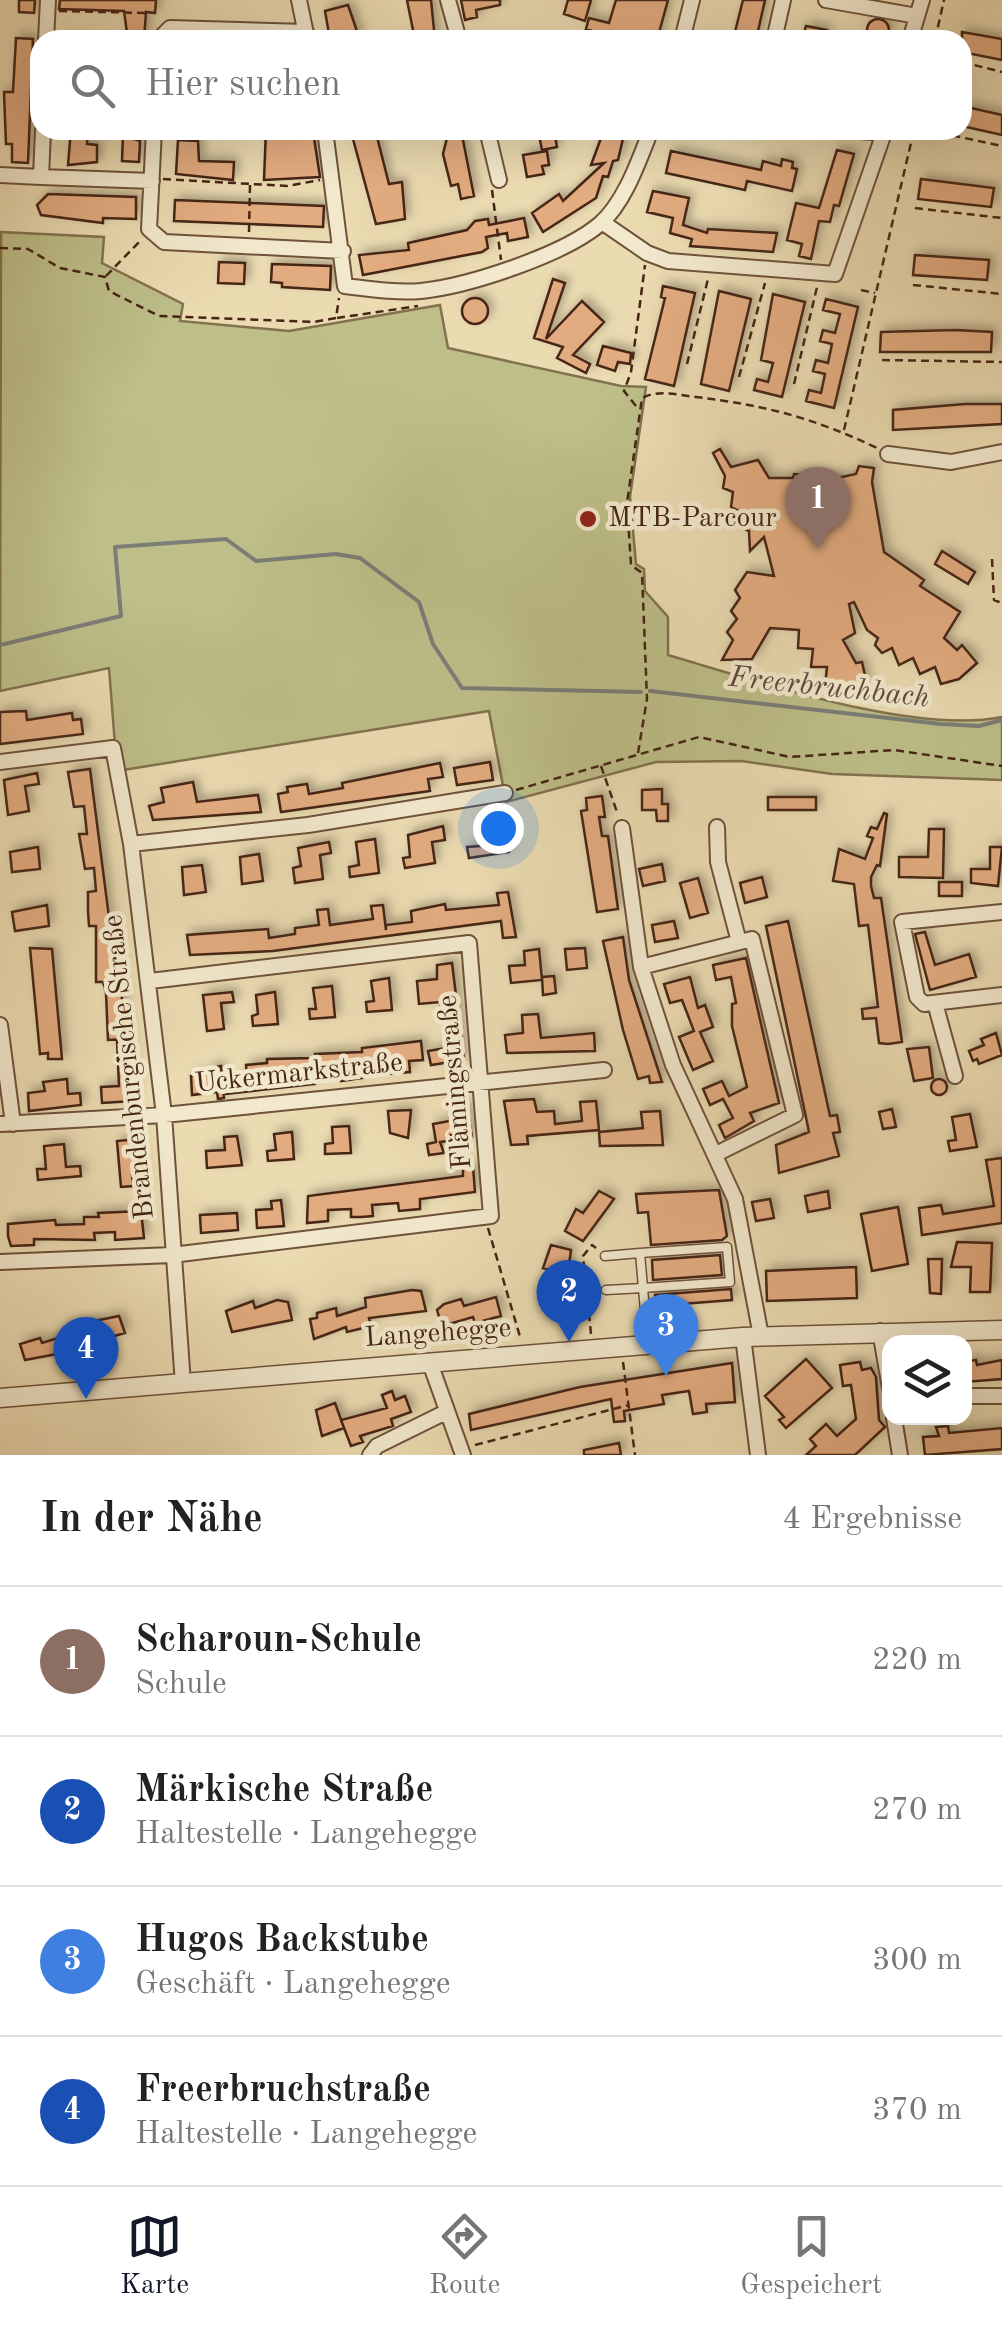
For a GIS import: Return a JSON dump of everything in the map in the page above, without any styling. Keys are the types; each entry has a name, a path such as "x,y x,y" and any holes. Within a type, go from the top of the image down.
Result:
{"street":[{"path":"299,0 305,30"},
{"path":"448,0 456,30"},
{"path":"684,30 692,0"},
{"path":"776,30 783,0"},
{"path":"826,0 918,16"},
{"path":"913,30 922,0"},
{"path":"47,30 48,5"},
{"path":"168,30 204,30"},
{"path":"41,177 43,140"},
{"path":"154,140 149,229 164,242 343,251"},
{"path":"326,140 334,177 345,286 382,291 434,289 574,241 602,222 632,176 648,140"},
{"path":"489,140 498,180"},
{"path":"602,222 647,253 710,268 835,274 881,140"},
{"path":"0,175 152,179"},
{"path":"888,454 951,462 1002,452"},
{"name":"Brandenburgische Straße","path":"0,762 114,748 150,980 164,1114 183,1384"},
{"path":"131,844 308,825 505,794"},
{"path":"718,827 718,862 738,942"},
{"path":"622,828 641,967 672,1065 716,1154 745,1235 758,1455"},
{"path":"1002,912 902,922 917,996 924,1004 1002,995"},
{"path":"641,967 752,939 795,1115 716,1154"},
{"name":"Flämingstraße","path":"150,980 469,944 483,1079 491,1216 485,1217"},
{"path":"935,1004 955,1076"},
{"path":"0,1026 6,1124"},
{"name":"Uckermarkstraße","path":"6,1124 164,1114 483,1079 604,1070"},
{"path":"0,1262 172,1255 485,1217"},
{"name":"Langehegge","path":"0,1398 752,1336 1002,1330"},
{"path":"880,1332 882,1343"},
{"path":"430,1363 462,1452"},
{"path":"972,1396 1002,1396"},
{"path":"370,1455 377,1446 446,1412"},
{"path":"895,1425 900,1455"}],"lane":[{"path":"605,1256 727,1247 730,1282 606,1290"},
{"path":"640,1253 648,1345"}],"path":[{"path":"937,30 944,0"},
{"path":"48,5 148,14"},
{"path":"972,64 1002,72"},
{"path":"844,432 912,140"},
{"path":"972,140 1002,146"},
{"path":"152,179 287,186 334,177"},
{"path":"498,180 489,194 503,268"},
{"path":"248,246 250,184"},
{"path":"915,208 1002,218"},
{"path":"0,248 28,249 60,268 104,277 120,265 149,229"},
{"path":"637,407 624,391 631,372 647,253"},
{"path":"687,364 710,268"},
{"path":"739,377 765,272"},
{"path":"794,384 820,276"},
{"path":"104,277 110,291 160,316 296,324 418,306 432,302 434,289"},
{"path":"913,285 1002,294"},
{"path":"336,318 345,286"},
{"path":"861,290 877,294"},
{"path":"882,360 1002,362"},
{"path":"638,753 647,699 642,573 631,566 627,504 637,407 648,395 667,392 750,402 844,432 888,454"},
{"path":"992,559 994,600 1002,604"},
{"path":"505,794 638,753 714,737 790,757 894,750 1002,766"},
{"path":"600,764 622,828"},
{"path":"485,1217 525,1355"},
{"path":"591,1331 583,1256 592,1245"},
{"path":"622,1348 635,1455"},
{"path":"462,1452 628,1405"}],"green space":[{"path":"1,232 104,237 102,263 183,304 180,321 289,331 440,305 448,348 621,386 646,387 630,497 636,564 644,569 645,591 668,617 668,655 789,691 881,712 966,721 1002,717 1002,780 832,774 741,761 656,762 506,802 489,711 117,771 109,668 0,691"}],"building":[{"path":"19,0 35,0 34,13 19,12"},
{"path":"60,0 156,0 155,13 146,12 145,30 127,30 124,11 59,9"},
{"path":"407,0 431,0 434,30 413,30"},
{"path":"461,0 500,0 500,5 476,10 477,17 465,20"},
{"path":"568,0 591,0 585,21 564,14"},
{"path":"616,0 668,0 660,30 586,29 589,18 609,23"},
{"path":"743,0 765,0 758,30 736,30"},
{"path":"348,5 357,30 328,30 325,11"},
{"path":"878,19 889,30 867,30 870,22"},
{"path":"972,34 1002,39 1002,60 972,54"},
{"path":"16,38 30,39 28,163 12,162 12,144 6,144 4,92 13,92"},
{"path":"972,108 1002,115 1002,135 972,128"},
{"path":"70,140 87,140 87,144 97,145 97,162 68,165"},
{"path":"123,140 140,141 139,162 122,161"},
{"path":"178,140 198,141 199,161 234,162 233,180 176,174"},
{"path":"266,140 314,140 320,177 264,180"},
{"path":"353,140 378,140 389,184 402,182 405,219 376,224"},
{"path":"446,140 463,140 474,196 461,199 458,184 451,186 443,154"},
{"path":"540,140 556,140 557,147 542,150"},
{"path":"600,140 623,140 618,160 613,161 608,177 603,176 596,198 543,232 532,213 559,194 563,201 604,163 591,165"},
{"path":"837,150 854,154 839,206 834,205 830,222 819,221 811,259 799,256 802,244 787,240 796,203 819,208"},
{"path":"547,151 549,165 542,166 544,174 527,177 523,155"},
{"path":"671,151 761,170 763,161 781,166 782,159 793,162 792,168 797,169 792,191 747,181 745,190 666,173"},
{"path":"921,179 994,188 991,207 918,199"},
{"path":"653,191 689,198 683,225 707,233 708,229 777,233 773,252 690,246 692,239 670,233 673,218 647,212"},
{"path":"48,194 136,197 136,219 103,218 103,223 41,215 37,205"},
{"path":"175,200 324,206 323,227 174,221"},
{"path":"524,218 528,237 508,241 507,233 486,237 488,248 482,252 363,275 359,255 409,250 408,243 467,230 475,221 488,219 489,225"},
{"path":"915,255 989,260 987,280 913,275"},
{"path":"219,262 245,263 244,284 218,283"},
{"path":"272,264 331,266 330,290 282,287 282,283 271,282"},
{"path":"553,279 565,283 546,339 582,301 604,322 573,355 590,364 586,373 557,358 563,347 534,338"},
{"path":"663,286 695,293 674,386 645,379 665,298 661,297"},
{"path":"719,291 751,299 729,391 701,384"},
{"path":"773,294 805,302 782,397 754,390 757,379 768,382 773,363 761,360"},
{"path":"475,298 484,302 488,311 484,320 475,324 466,320 462,311 466,302"},
{"path":"826,299 858,307 834,408 806,401 809,390 821,393 825,374 813,371 816,360 828,363 832,344 820,341 823,330 835,333 840,314 823,310"},
{"path":"881,332 992,332 991,352 880,352"},
{"path":"603,346 631,353 630,364 618,362 615,371 597,365"},
{"path":"1002,404 1002,424 893,430 893,410"},
{"path":"720,449 731,467 758,460 769,478 793,478 794,474 842,477 856,474 859,466 874,468 872,482 884,552 924,580 920,586 960,612 944,638 957,650 962,645 977,663 959,679 941,684 935,667 920,674 913,658 899,665 892,648 882,653 875,645 878,638 867,630 854,602 849,604 855,633 843,640 856,663 862,662 867,684 843,690 825,686 827,667 811,667 813,649 798,648 799,630 770,628 752,659 722,660 733,640 727,632 737,619 731,611 740,598 735,590 747,572 774,576 764,537 750,551 749,531 740,527 741,512 731,507 733,492 723,488 725,476 713,453"},
{"path":"942,551 975,572 968,584 935,564"},
{"path":"26,711 27,720 72,713 73,720 81,719 83,734 0,744 0,712"},
{"path":"490,762 493,780 457,785 454,768"},
{"path":"440,763 443,777 428,779 430,791 281,812 278,794 288,792 287,787 307,784 309,794 343,788 342,783"},
{"path":"90,769 112,941 116,940 126,1039 108,1040 106,993 103,982 96,982 96,926 89,926 88,892 96,891 94,868 85,869 79,834 87,834 84,806 74,807 68,772"},
{"path":"37,773 39,784 25,786 29,811 8,815 4,780"},
{"path":"193,782 197,802 258,795 261,812 153,820 149,806 164,802 161,788"},
{"path":"662,789 662,804 668,804 668,821 657,821 656,810 642,810 642,790"},
{"path":"602,796 605,817 599,817 602,836 608,836 618,909 597,912 581,811 587,810 586,798"},
{"path":"768,797 816,797 816,810 768,810"},
{"path":"884,813 887,814 880,866 871,877 871,886 874,898 881,898 902,1042 888,1044 879,1043 876,1018 863,1019 862,1009 878,1007 868,925 859,926 854,884 833,881 839,849 865,859 873,838 867,836 871,827 877,829"},
{"path":"493,820 496,837 507,836 509,852 469,858 467,847 480,846 477,823"},
{"path":"443,826 445,840 432,842 435,863 405,868 403,858 410,857 408,835"},
{"path":"929,829 944,829 943,878 899,877 899,857 928,857"},
{"path":"375,839 379,873 350,877 349,867 359,865 356,842"},
{"path":"329,842 331,853 320,855 323,879 295,883 293,868 301,866 298,848"},
{"path":"38,847 40,869 12,872 10,852"},
{"path":"990,847 1002,847 998,886 971,883 971,869 990,869"},
{"path":"259,854 263,881 242,884 240,857"},
{"path":"662,864 665,881 643,886 639,869"},
{"path":"202,865 206,892 184,895 182,867"},
{"path":"762,877 767,897 745,903 740,883"},
{"path":"698,878 708,913 690,918 680,883"},
{"path":"939,882 962,882 962,896 939,896"},
{"path":"508,892 516,937 503,938 501,921 273,951 190,955 187,935 268,929 269,938 295,934 295,928 319,925 317,910 328,909 330,925 373,919 371,906 383,905 386,930 386,925 412,922 411,911 445,904 446,910 499,905 497,893"},
{"path":"47,905 49,926 15,931 12,912"},
{"path":"674,921 678,938 655,942 652,925"},
{"path":"788,921 830,1116 837,1115 840,1132 833,1133 839,1156 779,1173 776,1145 809,1132 766,926"},
{"path":"925,932 935,965 969,954 976,977 930,990 915,934"},
{"path":"623,937 629,980 662,1082 650,1083 649,1076 638,1079 623,1030 603,941"},
{"path":"30,948 52,949 62,1059 48,1059 48,1053 40,1054"},
{"path":"585,948 587,968 567,970 565,949"},
{"path":"539,949 542,980 511,983 509,966 525,965 524,951"},
{"path":"746,958 779,1103 750,1113 754,1121 725,1138 719,1125 733,1118 723,1099 710,1105 703,1089 722,1081 729,1096 747,1087 732,1026 732,1004 736,1003 731,977 716,980 713,965"},
{"path":"452,963 464,1060 431,1065 428,1051 452,1047 448,1020 442,1021 440,1002 419,1004 417,981 437,979 437,965"},
{"path":"554,976 556,993 543,995 542,977"},
{"path":"690,977 698,1008 705,1005 713,1027 700,1032 713,1061 693,1070 679,1037 694,1031 682,1000 670,1003 664,984"},
{"path":"389,978 392,1010 367,1012 366,1002 374,1001 371,981"},
{"path":"332,986 335,1017 310,1019 309,1009 316,1009 313,988"},
{"path":"232,992 234,1002 221,1003 224,1029 207,1031 203,995"},
{"path":"275,992 278,1024 253,1026 252,1016 258,1014 256,995"},
{"path":"538,1014 541,1038 594,1033 595,1051 507,1053 505,1035 523,1033 522,1015"},
{"path":"996,1033 1002,1055 979,1064 977,1059 973,1061 969,1051 984,1045 981,1039"},
{"path":"128,1039 133,1101 102,1103 101,1087 119,1086 117,1040"},
{"path":"421,1041 423,1060 409,1061 410,1072 388,1074 387,1065 361,1068 362,1078 341,1081 340,1071 314,1074 315,1084 224,1094 223,1082 247,1079 246,1065 267,1063 267,1059 315,1058 315,1054 362,1052 362,1048"},
{"path":"929,1047 933,1078 914,1081 907,1049"},
{"path":"221,1066 224,1098 218,1099 217,1092 192,1095 191,1076 212,1074 210,1068"},
{"path":"67,1079 68,1094 80,1093 81,1105 29,1111 28,1093 45,1091 43,1082"},
{"path":"939,1079 947,1087 939,1095 931,1087"},
{"path":"534,1099 537,1112 554,1111 555,1124 582,1121 580,1102 596,1101 599,1130 527,1136 528,1144 511,1145 504,1101"},
{"path":"467,1106 472,1137 440,1142 444,1153 429,1155 427,1144 436,1142 433,1124 455,1120 453,1108"},
{"path":"892,1109 896,1127 883,1129 879,1112"},
{"path":"411,1110 408,1138 390,1133 388,1111"},
{"path":"660,1111 663,1145 600,1146 599,1132 643,1128 641,1112"},
{"path":"970,1114 977,1147 950,1151 948,1141 956,1140 952,1117"},
{"path":"349,1126 351,1153 325,1154 325,1144 333,1143 332,1127"},
{"path":"292,1132 294,1159 268,1161 267,1151 276,1150 274,1134"},
{"path":"237,1136 242,1165 207,1168 206,1151 225,1150 224,1137"},
{"path":"137,1139 140,1174 132,1175 133,1186 121,1187 117,1141"},
{"path":"64,1144 66,1167 80,1166 81,1176 38,1180 37,1169 46,1169 44,1146"},
{"path":"1002,1158 1002,1223 922,1235 919,1208 941,1205 943,1214 994,1206 986,1160"},
{"path":"463,1167 473,1167 475,1192 420,1199 420,1209 399,1211 398,1203 372,1205 373,1216 351,1217 351,1209 328,1210 328,1221 307,1223 308,1196 463,1176"},
{"path":"719,1190 727,1236 722,1240 651,1245 648,1212 638,1213 636,1194"},
{"path":"599,1191 614,1199 583,1241 565,1231 576,1209 583,1213"},
{"path":"828,1191 830,1208 808,1212 805,1196"},
{"path":"770,1199 774,1218 756,1221 752,1202"},
{"path":"281,1200 284,1226 257,1228 256,1210 272,1209 271,1201"},
{"path":"898,1207 908,1264 872,1271 861,1214"},
{"path":"141,1211 144,1238 115,1240 115,1232 94,1233 95,1240 34,1239 34,1245 11,1246 8,1236 8,1224 55,1220 56,1225 84,1224 84,1217 99,1217 98,1213"},
{"path":"237,1213 238,1230 201,1233 200,1215"},
{"path":"957,1242 992,1243 990,1292 970,1292 971,1267 951,1267"},
{"path":"551,1245 571,1250 564,1302 547,1297 551,1270 543,1268"},
{"path":"720,1255 722,1275 653,1280 652,1260"},
{"path":"928,1259 942,1259 941,1294 930,1293"},
{"path":"856,1267 857,1298 767,1301 766,1271"},
{"path":"731,1289 732,1300 656,1306 655,1295"},
{"path":"421,1291 426,1311 369,1318 371,1326 347,1332 346,1327 314,1339 310,1319 317,1318 317,1313 336,1308 337,1316 366,1307 365,1298"},
{"path":"496,1297 501,1316 475,1323 473,1317 442,1326 437,1310 444,1304 461,1299 464,1306"},
{"path":"277,1300 288,1302 292,1320 232,1332 226,1311 253,1301 255,1308"},
{"path":"119,1316 125,1333 101,1340 99,1335 71,1344 73,1351 25,1360 20,1344 40,1338 42,1343 68,1335 65,1327"},
{"path":"806,1359 832,1388 786,1428 779,1420 784,1417 765,1396"},
{"path":"976,1360 977,1365 1002,1360 1002,1379 972,1381 972,1361"},
{"path":"860,1362 862,1370 871,1368 876,1377 879,1420 885,1427 855,1455 806,1455 816,1446 810,1439 826,1424 837,1436 856,1419 851,1385 843,1386 840,1365"},
{"path":"732,1363 735,1402 706,1404 707,1412 693,1414 689,1391 662,1395 664,1404 624,1411 625,1421 614,1422 611,1399 471,1430 469,1414 580,1387"},
{"path":"392,1391 395,1400 405,1396 411,1412 391,1419 393,1426 360,1436 363,1442 351,1446 341,1420 387,1408 382,1395"},
{"path":"335,1403 344,1428 322,1436 316,1410"},
{"path":"948,1426 949,1433 1002,1428 1002,1449 925,1455 923,1437 939,1436 936,1427"},
{"path":"619,1443 621,1455 584,1455 584,1450"}],"waterway":[{"name":"Freerbruchbach","path":"0,645 121,616 115,547 226,539 256,561 336,554 360,558 419,602 433,644 462,688 641,692"},
{"name":"Freerbruchbach","path":"650,691 941,724 979,726 1002,720"}],"place":[{"name":"MTB-Parcour","path":"588,519"},
{"name":"Scharoun-Schule","path":"818,549"},
{"name":"Märkische Straße","path":"569,1342"},
{"name":"Hugos Backstube","path":"666,1376"},
{"name":"Freerbruchstraße","path":"86,1399"}]}
